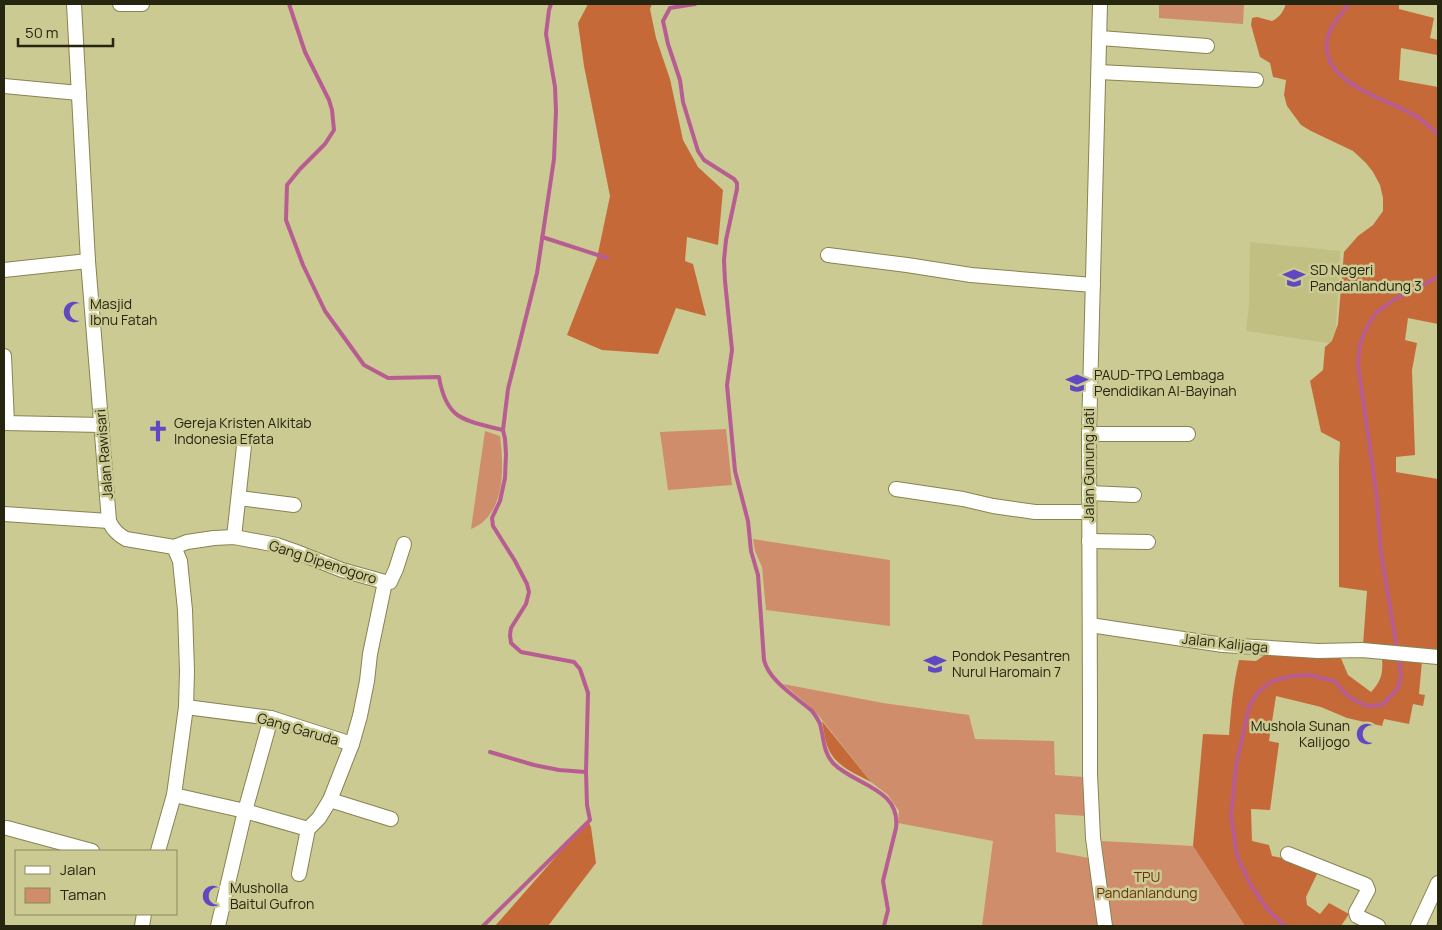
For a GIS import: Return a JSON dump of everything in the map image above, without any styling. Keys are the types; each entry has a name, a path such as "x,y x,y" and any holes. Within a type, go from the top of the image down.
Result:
{"street":[{"name":"Jalan Rawisari","path":"74,4 88,261 109,521"},
{"path":"120,4 142,4"},
{"name":"Jalan Gunung Jati","path":"1100,4 1089,434 1090,774 1093,838 1105,926"},
{"path":"1100,38 1207,46"},
{"path":"1099,72 1256,80"},
{"path":"4,86 79,93"},
{"path":"828,256 971,275 1093,285"},
{"path":"4,270 88,261"},
{"path":"4,356 5,423 102,425"},
{"path":"1089,434 1188,434"},
{"path":"234,537 244,446"},
{"path":"896,489 1035,512 1089,512"},
{"path":"1089,493 1134,495"},
{"path":"239,498 294,505"},
{"path":"4,514 109,521 113,529 126,539 174,547 178,553 185,610 186,707 174,794 158,850"},
{"name":"Gang Dipenogoro","path":"174,547 186,542 234,537 294,551 342,570 384,582"},
{"path":"1089,541 1148,542"},
{"path":"299,874 308,829 319,818 330,800 352,744 367,681 370,654 384,582 390,582 404,544"},
{"name":"Jalan Kalijaga","path":"1090,625 1223,645 1318,650 1362,650 1438,657"},
{"name":"Gang Garuda","path":"186,707 271,718 352,744"},
{"path":"218,926 244,811 271,718"},
{"path":"174,794 308,829"},
{"path":"330,800 391,819"},
{"path":"6,828 88,850"},
{"path":"1288,854 1366,885 1368,890 1356,914 1378,926"},
{"path":"1418,926 1438,883"}],"shaded area":[{"path":"588,4 652,4 650,9 656,38 670,79 683,140 698,167 723,190 718,245 687,237 685,261 693,264 706,316 676,308 658,354 602,350 567,335 597,258 610,196 584,66 578,23"},
{"path":"1286,4 1399,4 1399,9 1434,18 1430,38 1438,40 1437,55 1401,48 1399,80 1438,87 1438,324 1408,318 1405,340 1417,343 1412,370 1415,455 1396,457 1396,472 1438,479 1438,651 1363,645 1367,591 1339,587 1340,442 1321,432 1310,381 1323,370 1325,347 1332,341 1338,324 1344,252 1358,236 1373,225 1383,211 1383,198 1380,185 1373,172 1353,151 1301,125 1287,106 1284,95 1286,80 1273,77 1270,63 1260,57 1251,25 1252,18 1257,17 1272,21 1281,14"},
{"name":"SD Negeri Pandanlandung 3","path":"1250,242 1340,251 1335,344 1246,331 1249,306"},
{"path":"1269,652 1327,659 1328,654 1340,656 1348,675 1371,692 1378,684 1381,676 1382,657 1422,661 1419,694 1425,695 1423,706 1413,704 1409,724 1384,719 1382,726 1347,718 1321,707 1276,696 1269,741 1279,743 1270,810 1251,809 1252,841 1269,845 1272,856 1288,859 1318,872 1306,897 1307,905 1320,914 1329,903 1349,914 1341,926 1245,926 1193,846 1203,734 1229,735 1239,660 1256,661"},
{"path":"822,721 871,782 848,770 833,757 827,745"},
{"path":"588,820 591,827 596,863 548,926 495,926"}],"green space":[{"path":"1159,4 1244,4 1243,24 1159,18"},
{"path":"726,429 732,485 668,490 660,432"},
{"path":"485,431 500,436 502,475 500,489 497,502 491,513 471,529"},
{"path":"753,539 890,560 890,626 766,610 762,567 755,551"},
{"path":"783,684 883,703 969,715 975,739 1054,741 1055,775 1083,777 1086,816 1055,814 1056,852 1089,858 1098,926 982,926 993,841 898,823 899,811 888,795 871,782 819,716"},
{"name":"TPU Pandanlandung","path":"1102,841 1193,846 1245,926 1110,926 1104,879"}],"waterway":[{"path":"289,4 305,52 329,100 332,110 334,130 325,144 287,185 286,220 303,265 325,311 364,365 388,378 439,377 446,401 455,413 471,422 503,430"},
{"path":"483,926 590,820 587,805 586,772 588,693 580,669 574,662 521,652 511,643 511,628 526,604 529,592 515,561 493,526 492,518 500,501 505,478 506,454 503,430 508,389 537,273 554,159 555,87 546,34 551,4"},
{"path":"695,4 670,8 663,21 668,44 680,80 683,102 698,151 704,160 734,179 737,183 724,260 732,350 727,385 735,471 748,521 751,551 758,575 764,660 771,675 777,682 812,711 820,724 826,750 833,763 884,796 891,804 896,815 896,828 883,881 888,910 884,926"},
{"path":"1349,4 1329,32 1327,52 1333,66 1343,78 1373,96 1417,117 1438,134"},
{"path":"542,237 607,258"},
{"path":"1397,649 1381,553 1376,490 1358,365 1360,344 1367,327 1376,313 1395,299 1438,277"},
{"path":"1285,926 1268,910 1250,884 1237,856 1231,816 1236,766 1249,707 1257,693 1272,681 1293,676 1309,675 1334,681 1350,698 1367,706 1382,705 1399,686 1401,674 1398,656"},
{"path":"490,752 534,765 559,770 586,772"}],"place":[{"name":"SD Negeri Pandanlandung 3","path":"1294,278"},
{"name":"Masjid Ibnu Fatah","path":"74,312"},
{"name":"PAUD-TPQ Lembaga Pendidikan Al-Bayinah","path":"1077,383"},
{"name":"Gereja Kristen Alkitab Indonesia Efata","path":"158,431"},
{"name":"Pondok Pesantren Nurul Haromain 7","path":"935,664"},
{"name":"Mushola Sunan Kalijogo","path":"1367,734"},
{"name":"Musholla Baitul Gufron","path":"213,896"}]}
